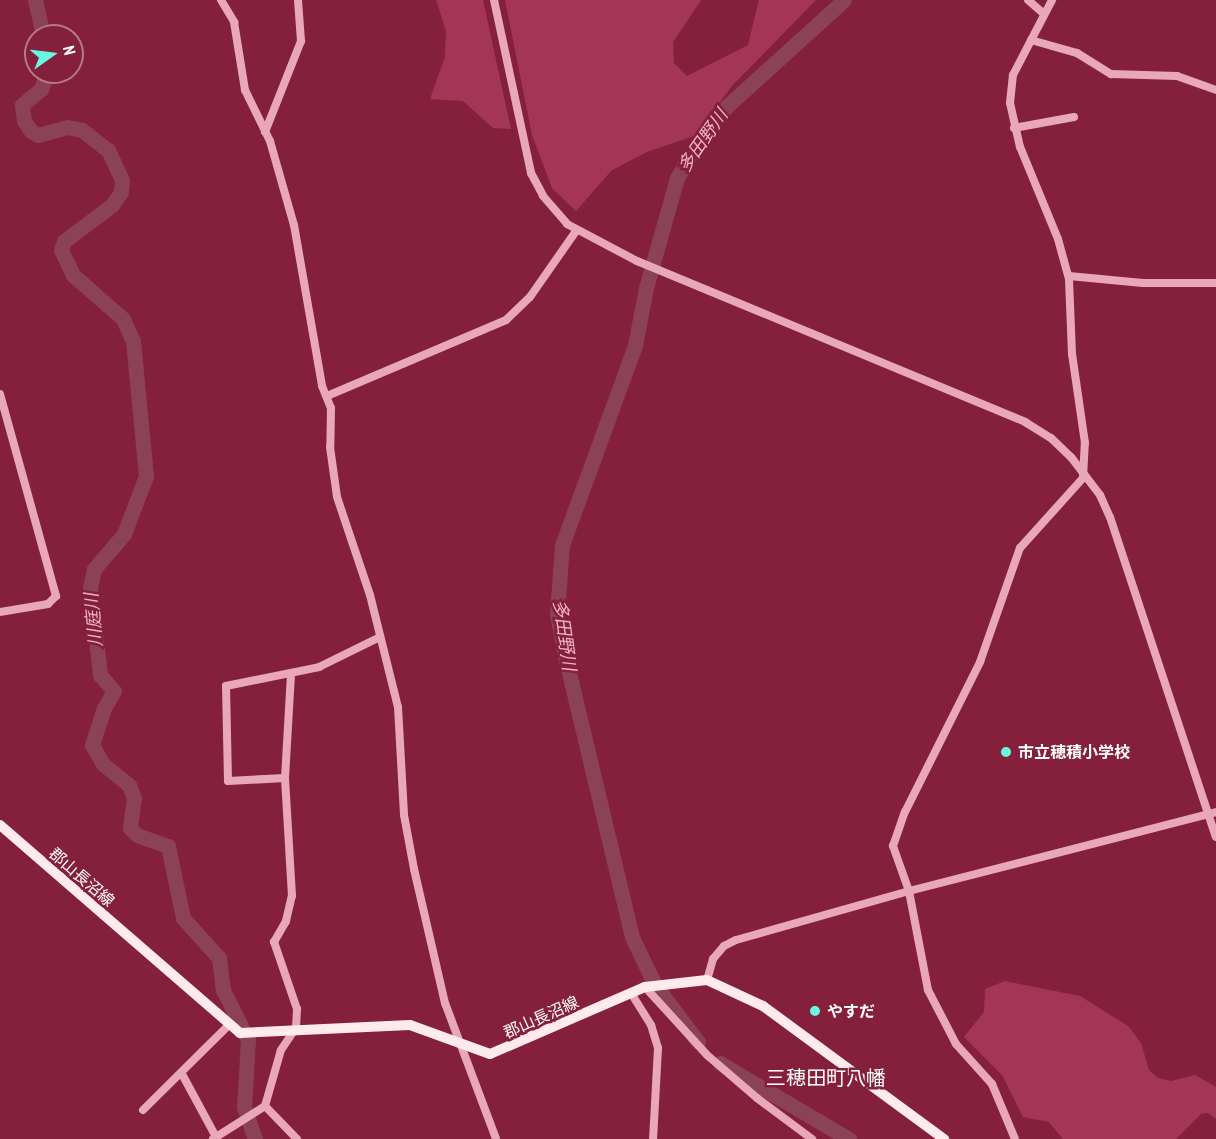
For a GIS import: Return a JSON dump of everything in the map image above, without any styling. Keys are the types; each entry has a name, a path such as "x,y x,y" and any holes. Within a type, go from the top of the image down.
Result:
{"main road":[{"name":"郡山長沼線","path":"0,825 240,1033 292,1033 410,1025 459,1045 490,1054 645,987 707,980 762,1006 944,1139"}],"street":[{"path":"221,0 234,22 240,72 265,132 294,225 322,386 327,396 337,497 380,637 398,707 407,834 445,1004 496,1139"},
{"path":"265,132 301,41 298,0"},
{"path":"494,0 531,172 552,209 576,231 637,261 683,278 1025,422 1059,444 1083,472 1110,517 1212,813 1216,837"},
{"path":"1028,0 1044,14"},
{"path":"1015,1139 992,1084 956,1044 928,990 909,891 893,846 904,812 980,663 1020,548 1081,483 1085,443 1072,354 1069,276 1014,128 1010,103 1012,75 1052,0"},
{"path":"1031,39 1077,53 1111,74 1177,76 1216,90"},
{"path":"1014,128 1074,117"},
{"path":"327,396 506,320 530,297 576,231"},
{"path":"1069,276 1143,283 1216,283"},
{"path":"0,394 56,596 48,604 0,612"},
{"path":"285,778 228,781 226,686 291,675 319,667 380,637"},
{"path":"182,1074 215,1138 261,1109 281,1050 292,1033 297,1009 274,942 286,921 292,896 285,778 291,675"},
{"path":"707,980 713,959 730,943 909,891 1212,813"},
{"path":"645,987 707,1055 757,1098 812,1139"},
{"path":"631,993 651,1025 658,1048 653,1139"},
{"path":"143,1110 231,1025"},
{"path":"261,1109 297,1139"}],"shaded area":[{"path":"436,0 483,0 511,129 493,128 463,101 430,99 445,57 446,31"},
{"path":"505,0 701,0 673,42 674,63 687,76 748,45 759,0 816,0 732,86 694,136 647,152 612,170 576,211 552,188 532,135"},
{"path":"1005,981 1080,996 1128,1026 1141,1043 1149,1070 1158,1078 1171,1081 1195,1075 1216,1087 1216,1119 1208,1113 1201,1114 1176,1139 1063,1139 1049,1122 1023,1117 1002,1075 964,1037 984,1012 985,989"}],"waterway":[{"name":"川庭川","path":"35,0 40,24"},
{"name":"多田野川","path":"698,1042 655,985 632,937 566,661 557,614 562,545 635,345 646,288 677,178 701,137 726,107 844,0"},
{"name":"川庭川","path":"43,84 41,89 22,105 24,121 31,131 38,135 67,127 82,130 108,150 122,180 121,192 112,205 64,241 61,250 73,275 123,319 133,341 146,476 124,534 94,569 90,588 100,675 114,691 104,708 92,745 103,764 129,785 134,798 130,828 137,835 168,846 183,918 219,958 223,990 248,1040 244,1107 255,1139"},
{"name":"多田野川","path":"720,1063 849,1139"}],"place":[{"name":"市立穂積小学校","path":"1006,752"},
{"name":"やすだ","path":"815,1011"}],"district":[{"name":"三穂田町八幡","path":"826,1078"}]}
